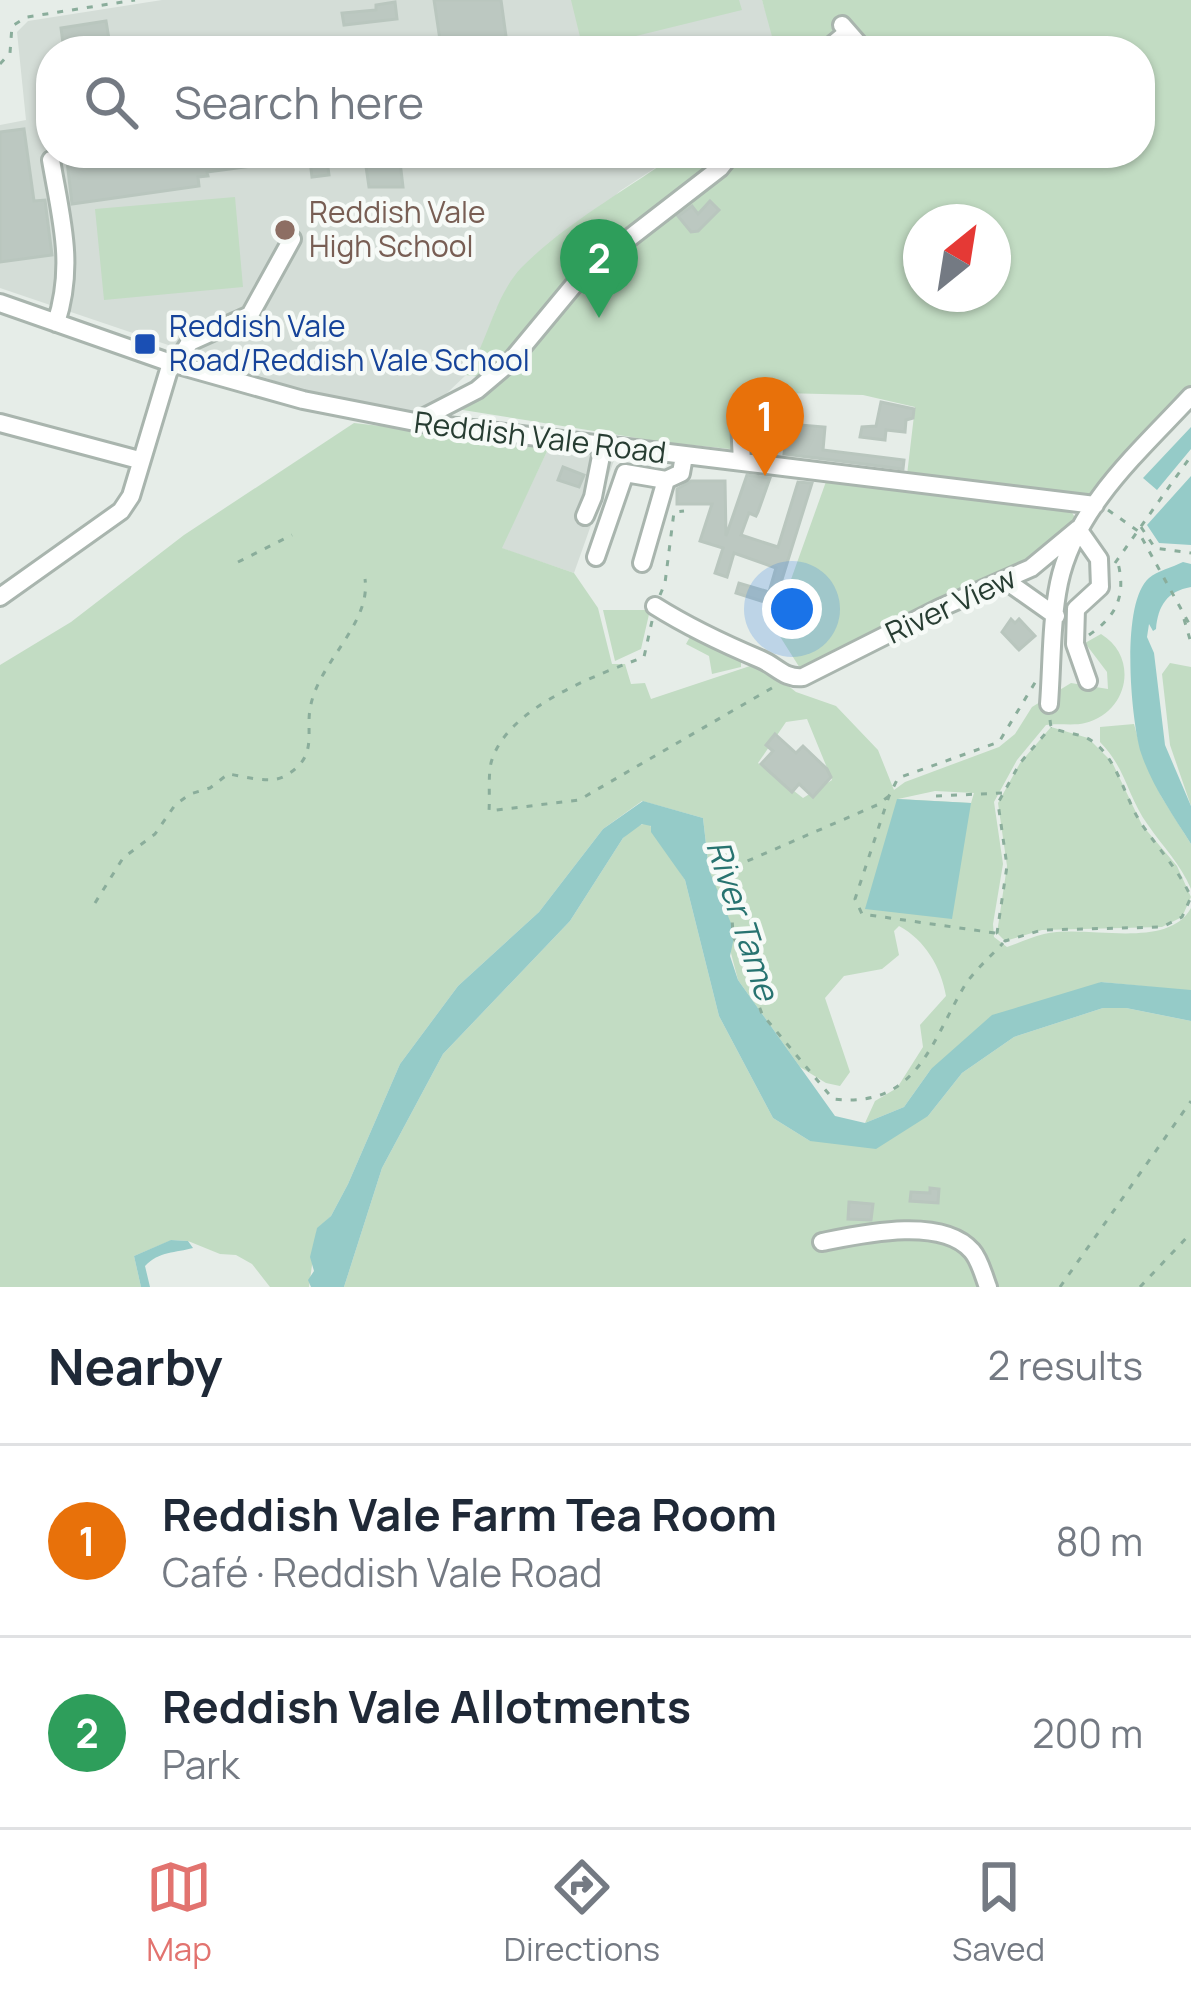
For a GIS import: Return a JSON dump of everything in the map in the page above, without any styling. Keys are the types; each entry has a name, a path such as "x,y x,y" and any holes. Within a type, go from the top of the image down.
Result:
{"street":[{"path":"52,168 69,268 56,323"},
{"path":"415,422 477,391 509,362 583,274 720,168"},
{"path":"0,570 6,592 121,512 131,496 173,364 190,342 250,315 292,239"},
{"name":"Reddish Vale Road","path":"0,303 173,364 303,400 415,422 1095,505"},
{"path":"1049,704 1059,582 1078,529 1191,396"},
{"path":"742,462 740,421 748,402"},
{"path":"0,422 139,460"},
{"path":"585,516 603,446"},
{"path":"596,557 625,473 666,480 681,473 684,456"},
{"path":"642,562 666,480"},
{"path":"1078,529 1099,559 1100,587 1076,609 1075,644 1088,680"},
{"name":"River View","path":"789,678 817,674 940,608 1044,560 1078,529"},
{"path":"1005,580 1056,616"},
{"path":"655,606 709,640 767,662 789,678"},
{"path":"822,1242 869,1233 941,1232 972,1251 988,1287"}],"path":[{"path":"0,64 10,53 12,26 27,17 134,0"},
{"path":"1075,644 1117,609 1122,595 1117,561 1191,456"},
{"path":"1095,505 1139,528 1155,548 1191,553"},
{"path":"684,511 674,512 665,583 644,657 538,706 506,737 491,761 490,811 579,800 789,678"},
{"path":"1139,528 1191,643"},
{"path":"238,562 292,535"},
{"path":"95,903 123,858 155,834 190,794 210,788 228,773 282,778 300,762 312,744 310,705 332,657 364,610 365,579"},
{"path":"1183,617 1191,624"},
{"path":"1005,941 997,933 862,914 855,899 898,778 999,742 1053,653"},
{"path":"997,933 1007,866 998,803 1020,763 1051,727 1049,704"},
{"path":"889,796 745,862 730,879 733,935 762,1014 833,1099 875,1098 921,1068 968,981 1005,941 1042,930 1162,927 1181,917 1190,897 1177,866 1142,825 1112,762 1088,739 1051,727"},
{"path":"936,796 1004,793"},
{"path":"1060,1287 1191,1101"},
{"path":"1141,1287 1191,1233"}],"shaded area":[{"name":"Reddish Vale High School","path":"162,0 762,0 774,36 36,36 36,168 655,168 620,191 496,309 479,356 426,413 328,399 0,288 0,125 26,120 17,32 28,21"},
{"path":"550,445 617,452 574,573 501,548"}],"green space":[{"path":"571,0 739,0 742,10 636,36 580,36"},
{"path":"762,0 1191,0 1191,387 1097,496 907,475 915,407 863,395 781,393 768,453 662,442 444,407 480,377 466,375 504,292 538,252 656,168 1155,168 1155,36 772,36"},
{"path":"235,197 243,287 104,300 95,209"},
{"path":"354,423 550,445 502,548 574,573 598,608 612,664 625,664 631,684 645,683 651,699 759,663 796,692 836,706 878,750 894,790 999,747 1015,734 1032,707 1071,683 1108,689 1107,672 1085,643 1101,634 1121,656 1124,683 1119,696 1100,717 1085,723 1046,725 1017,760 994,802 1003,864 994,937 1007,947 1062,932 1145,932 1180,921 1191,908 1191,991 1101,982 931,1069 904,1107 865,1123 875,1101 897,1088 923,1047 920,1025 946,996 930,955 899,926 894,931 899,955 882,969 844,976 825,998 850,1072 840,1086 826,1083 800,1067 738,980 709,869 703,818 642,801 603,829 539,912 458,986 400,1064 348,1184 331,1216 317,1229 309,1287 270,1287 252,1264 236,1255 172,1240 134,1256 141,1287 0,1287 0,665 71,622 184,535","holes":["807,719 832,780 803,798 758,763 786,722","935,791 974,793 971,803 898,799"]},
{"path":"828,476 1069,508 1076,519 1024,567 810,684 774,627"},
{"path":"603,610 650,610 641,649 615,661"},
{"path":"691,635 741,656 741,667 712,674 709,656 686,644"},
{"path":"1170,663 1191,667 1191,806 1170,745 1162,674"},
{"path":"1134,724 1161,796 1191,844 1191,889 1100,742 1100,727"},
{"path":"1051,727 1088,738 1112,762 1142,825 1177,866 1191,897 1182,917 1162,927 1042,930 1005,941 997,933 1007,866 998,803 1020,763"},
{"path":"648,822 685,880 719,1016 773,1118 810,1141 928,1116 962,1073 1014,1037 1103,1008 1191,1021 1191,1287 344,1287 382,1168 443,1054 570,921 623,838"}],"water":[{"path":"1191,427 1191,449 1157,490 1143,478"},
{"path":"1191,476 1191,545 1159,543 1147,525"},
{"path":"1183,562 1191,564 1191,587 1165,601 1156,629 1149,624 1147,637 1154,653 1165,745 1191,806 1191,844 1141,753 1130,662 1140,591 1149,578"},
{"path":"897,799 971,803 952,919 865,909"},
{"path":"643,801 703,818 709,870 735,933 730,956 738,980 835,1116 865,1123 904,1107 931,1069 992,1015 1101,982 1191,990 1191,1021 1103,1008 1014,1037 962,1073 928,1116 876,1149 810,1141 773,1118 719,1016 685,880 651,826 642,824 623,838 570,921 443,1054 382,1168 344,1287 311,1287 310,1257 317,1228 331,1216 348,1184 400,1064 458,986 539,912 603,829"},
{"path":"171,1240 188,1241 193,1248 150,1261 145,1266 150,1287 141,1287 134,1256"}],"building":[{"path":"434,0 501,0 506,36 439,36"},
{"path":"395,2 397,19 344,25 342,13 376,10 376,5"},
{"path":"106,21 108,36 62,36 61,28"},
{"path":"24,129 34,201 45,200 52,255 0,262 0,132"},
{"path":"68,168 238,168 207,172 208,176 198,177 199,186 72,204"},
{"path":"311,168 328,168 329,175 312,177"},
{"path":"366,168 401,168 403,187 369,187"},
{"path":"710,201 719,210 691,232 678,216 692,206 698,214"},
{"path":"881,402 914,409 905,432 886,430 885,440 860,437 862,427 876,426"},
{"path":"788,424 825,427 823,450 904,460 903,469 784,454"},
{"path":"563,467 584,475 579,487 558,480"},
{"path":"747,475 770,478 756,516 749,513 741,535 778,547 798,482 812,483 774,605 736,593 739,583 769,592 776,568 734,553 727,577 715,573 723,548 700,541 712,504 677,504 677,489 691,481 725,481 726,536"},
{"path":"1011,619 1015,623 1019,619 1035,636 1019,650 1002,632"},
{"path":"775,734 796,753 803,746 827,769 831,777 813,797 799,784 792,792 761,764 773,751 766,745"},
{"path":"930,1188 939,1189 938,1203 910,1201 911,1192 930,1193"},
{"path":"849,1202 873,1204 871,1220 848,1219"}],"place":[{"name":"Reddish Vale High School","path":"285,230"},
{"name":"Reddish Vale Allotments","path":"599,318"},
{"name":"Reddish Vale Road/Reddish Vale School","path":"145,344"},
{"name":"Reddish Vale Farm Tea Room","path":"765,476"}],"water label":[{"name":"River Tame","path":"743,920"}]}
